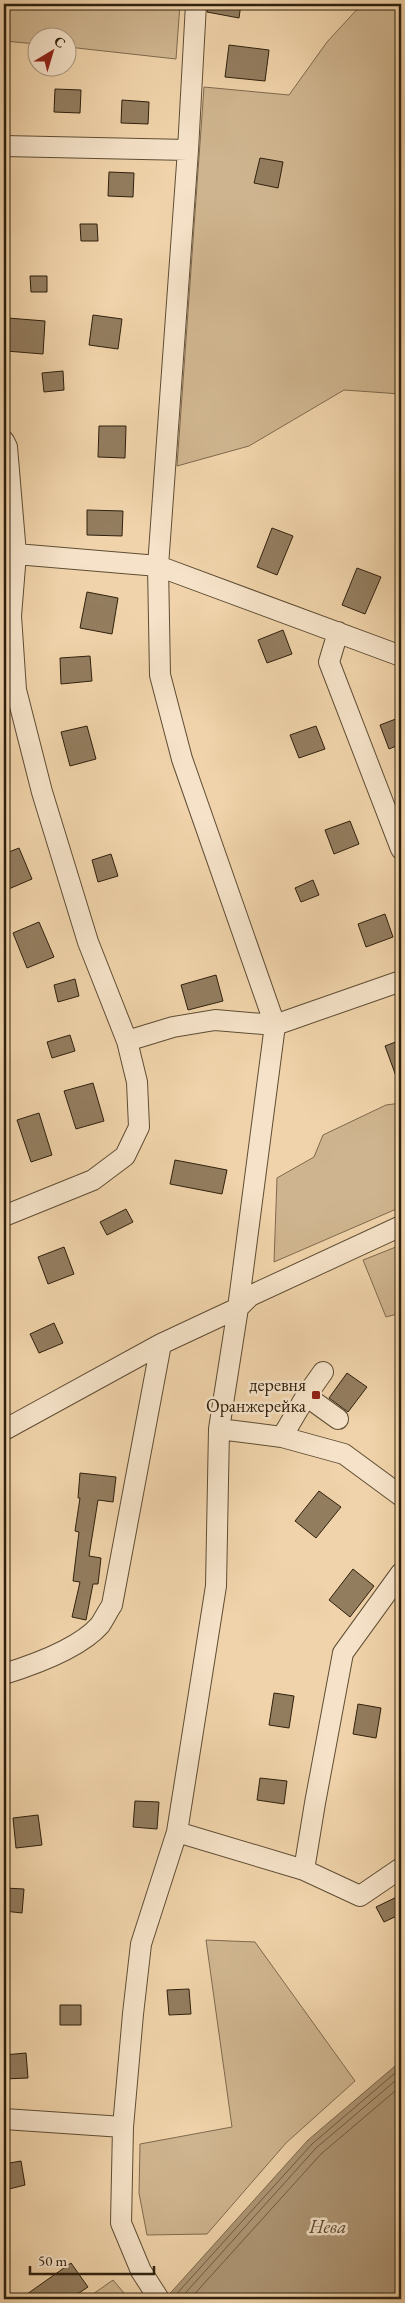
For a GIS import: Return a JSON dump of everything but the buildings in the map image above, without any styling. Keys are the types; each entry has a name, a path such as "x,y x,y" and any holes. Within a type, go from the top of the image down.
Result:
{"street":[{"path":"159,2299 141,2271 121,2223 123,2127 141,1944 177,1832 216,1586 219,1430 238,1308 275,1025 182,759 160,675 158,566 188,150 196,4"},
{"path":"4,146 188,150"},
{"path":"4,441 7,447 16,554 11,616 16,690 42,792 88,942 127,1041 137,1082 139,1127 125,1156 93,1180 4,1216"},
{"path":"16,554 158,566 401,656"},
{"path":"338,632 329,662 401,849"},
{"path":"127,1041 173,1027 215,1020 275,1025 401,981"},
{"path":"4,1430 161,1344 238,1308 250,1296 401,1226"},
{"path":"4,1674 45,1660 83,1638 99,1625 112,1605 161,1344"},
{"path":"282,1437 306,1396 323,1372"},
{"path":"306,1396 338,1419"},
{"path":"219,1430 282,1437 344,1454 401,1496"},
{"path":"304,1870 314,1803 343,1653 401,1573"},
{"path":"177,1832 304,1870 360,1896 401,1868"},
{"path":"4,2118 123,2127"}],"shaded area":[{"path":"4,4 180,4 176,59 78,48 78,28 28,28 28,43 4,41"},
{"path":"362,4 401,4 401,394 344,390 249,446 177,466 204,87 289,95 327,42"},
{"path":"401,1103 401,1207 274,1262 277,1178 314,1157 323,1135 386,1105"},
{"path":"401,1245 401,1313 386,1317 363,1260"},
{"path":"206,1940 255,1942 355,2081 286,2143 207,2234 147,2235 139,2193 140,2144 232,2127"},
{"path":"113,2280 129,2299 86,2299"}],"water":[{"name":"Нева","path":"401,2061 401,2299 165,2299 308,2140"}],"place":[{"name":"деревня Оранжерейка","path":"316,1395"}]}
